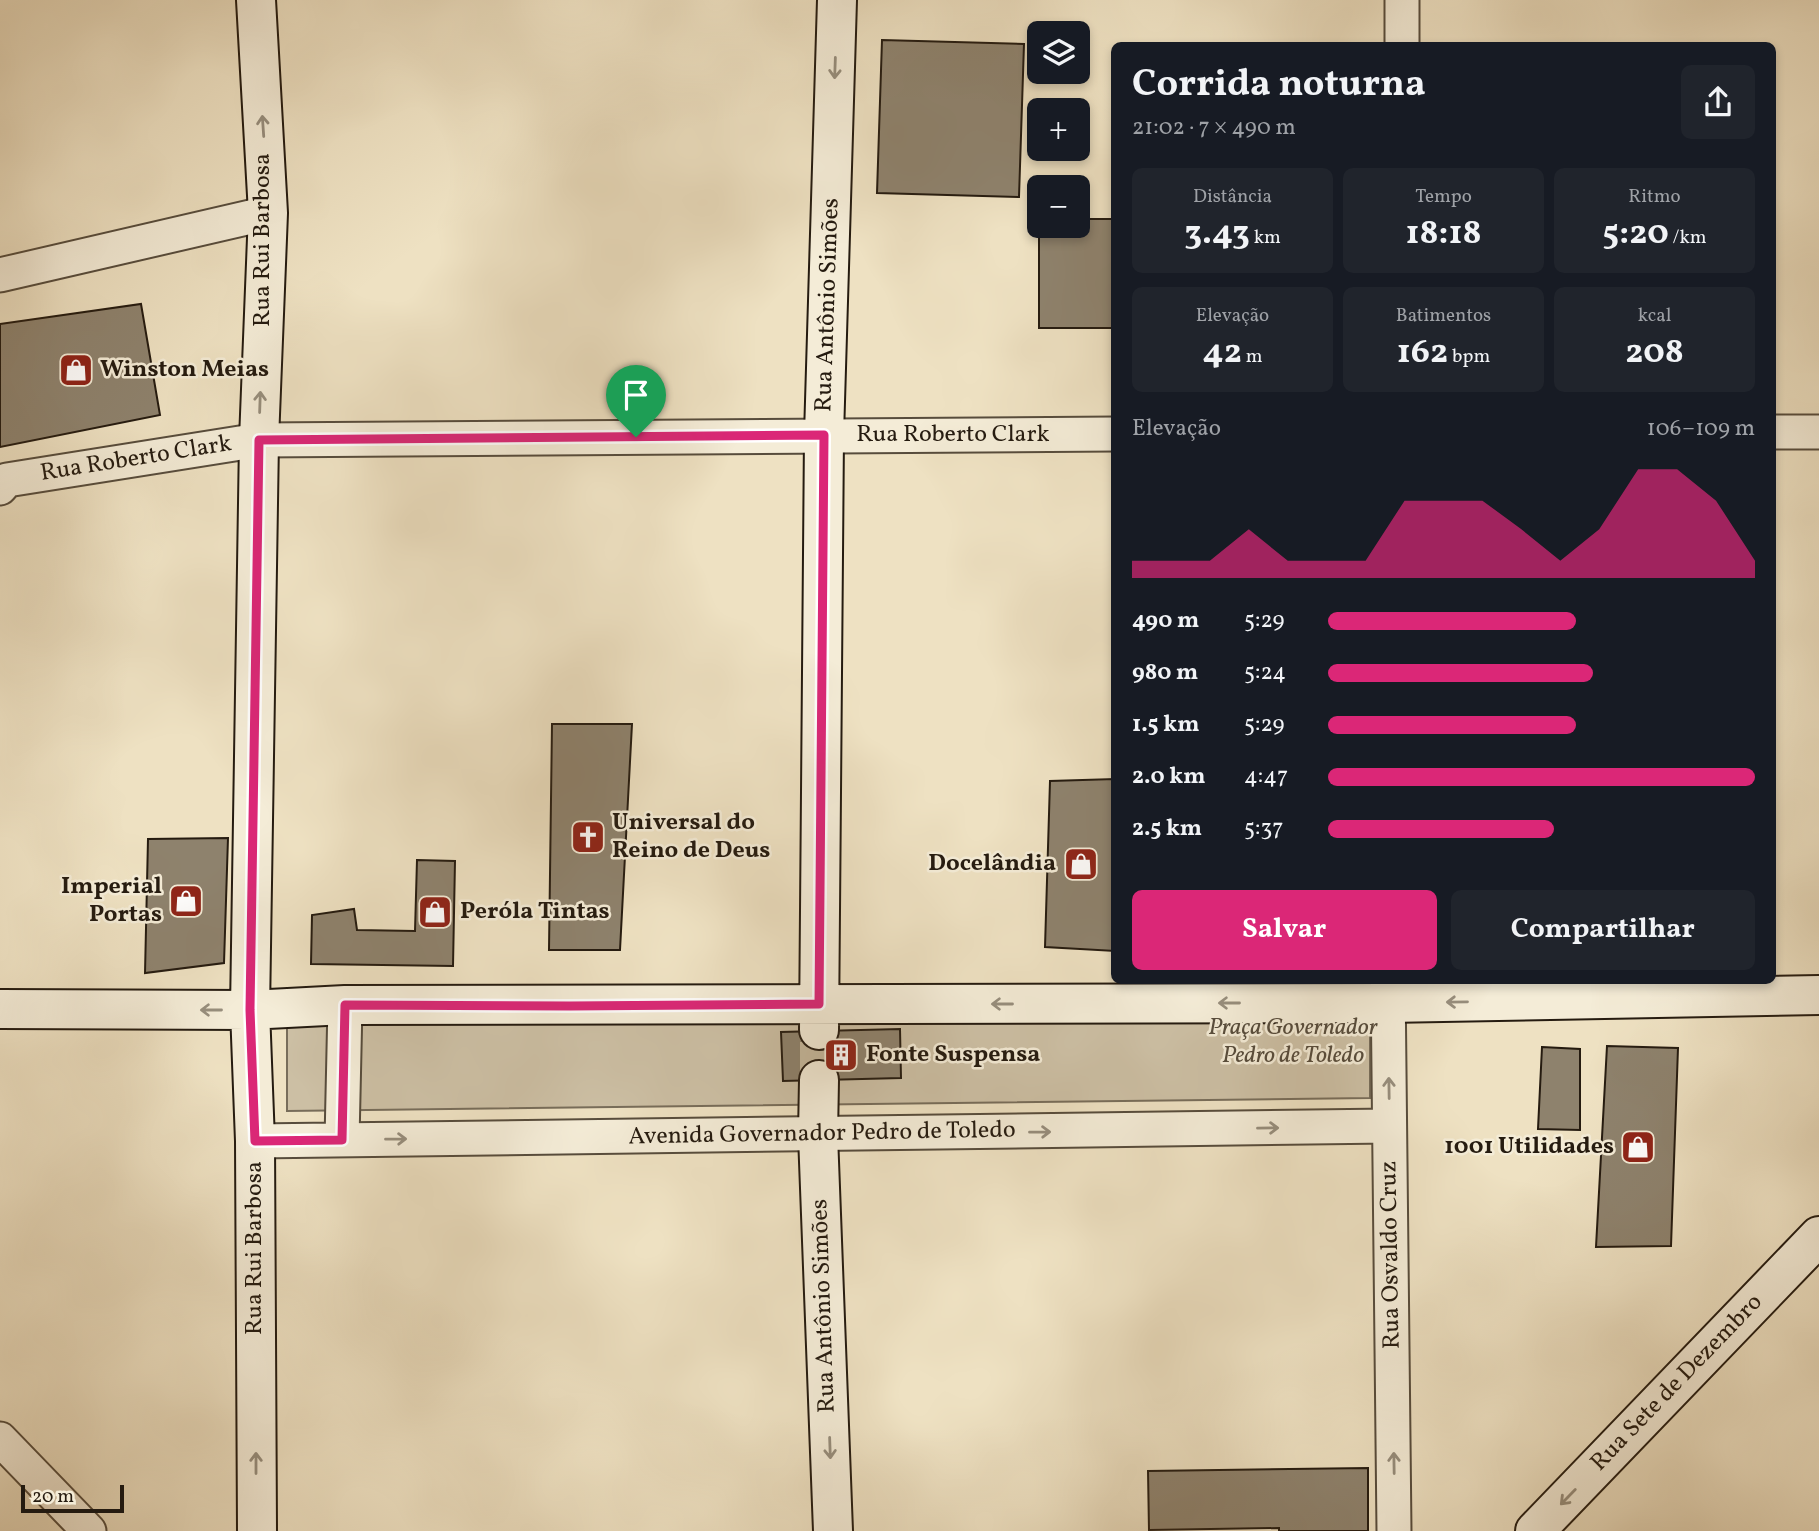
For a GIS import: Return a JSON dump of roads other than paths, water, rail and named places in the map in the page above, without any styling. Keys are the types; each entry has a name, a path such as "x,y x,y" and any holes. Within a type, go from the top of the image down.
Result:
{"street":[{"name":"Rua Rui Barbosa","path":"256,0 268,213 259,440 250,1010 255,1141 257,1531"},
{"name":"Rua Antônio Simões","path":"819,1017 824,435 837,0"},
{"path":"1402,0 1402,42"},
{"path":"0,275 268,213"},
{"path":"1776,432 1819,432"},
{"name":"Rua Roberto Clark","path":"0,488 7,480 259,440 1111,434"},
{"path":"0,1009 250,1010 345,1005 570,1006 819,1017 1388,991 1819,995"},
{"name":"Rua Osvaldo Cruz","path":"1388,991 1395,1531"},
{"path":"342,1140 345,1005"},
{"name":"Rua Antônio Simões","path":"819,1080 818,1135 833,1531"},
{"name":"Avenida Governador Pedro de Toledo","path":"255,1141 1390,1126"},
{"name":"Rua Sete de Dezembro","path":"1535,1531 1819,1236"},
{"path":"0,1439 89,1531"}],"tunnel":[{"path":"819,1030 819,1080"}],"place":[{"name":"Winston Meias","path":"76,370"},
{"name":"Universal do Reino de Deus","path":"588,837"},
{"name":"Docelândia","path":"1081,864"},
{"name":"Imperial Portas","path":"186,901"},
{"name":"Peróla Tintas","path":"435,912"},
{"name":"Fonte Suspensa","path":"841,1055"},
{"name":"1001 Utilidades","path":"1638,1147"}],"park label":[{"name":"Praça Governador Pedro de Toledo","path":"1293,1042"}]}
